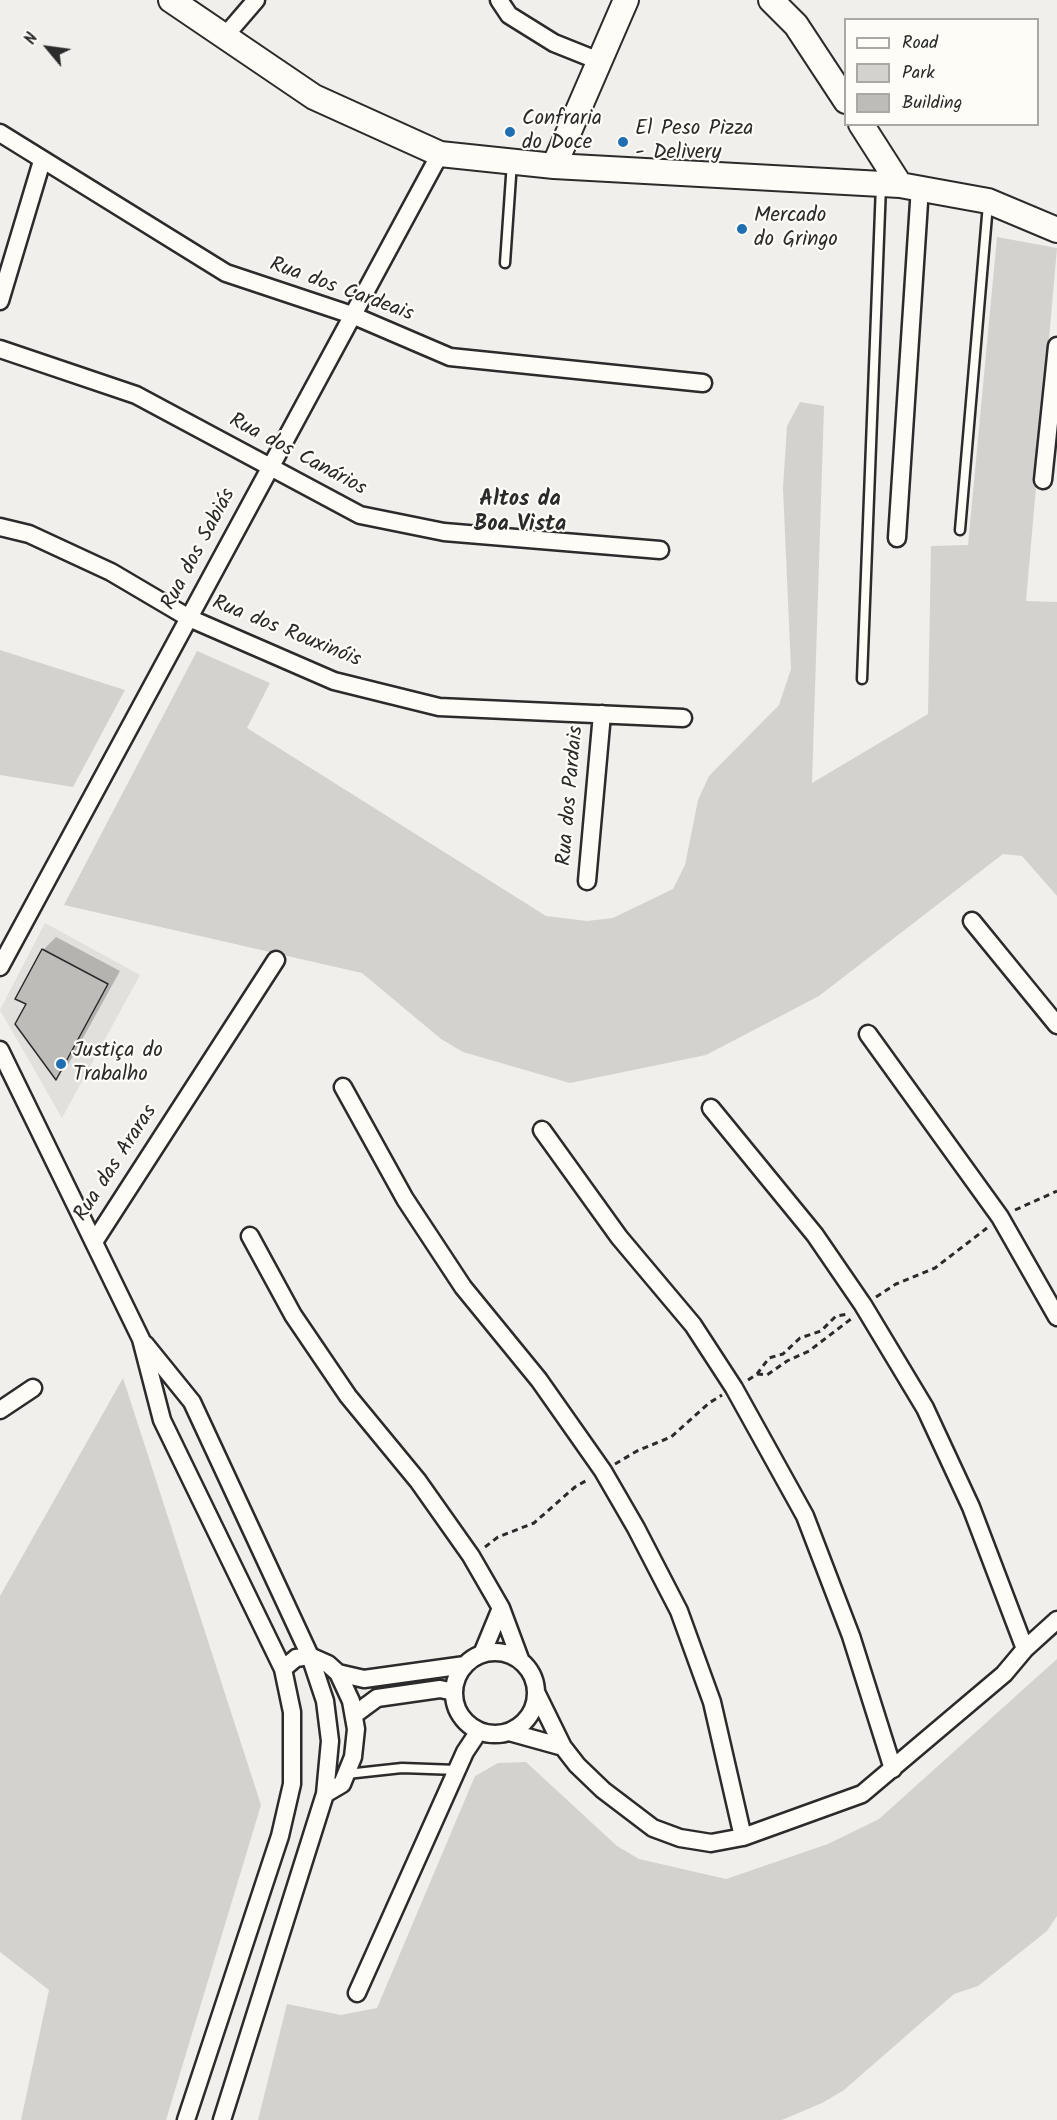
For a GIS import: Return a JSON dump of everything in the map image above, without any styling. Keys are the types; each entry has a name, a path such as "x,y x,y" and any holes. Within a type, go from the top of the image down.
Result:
{"main road":[{"path":"171,0 314,97 440,154 554,166 891,185 988,201 1057,230"},
{"path":"554,166 626,0"},
{"path":"771,0 796,25 844,98"},
{"path":"862,126 882,159 891,185"},
{"path":"882,159 891,185"}],"street":[{"path":"225,36 255,0"},
{"path":"499,0 509,15 554,43 599,62"},
{"name":"Rua dos Cardeais","path":"0,133 226,273 352,315 450,357 703,383"},
{"name":"Rua dos Sabiás","path":"0,967 440,154"},
{"path":"0,301 42,161"},
{"path":"891,185 897,538"},
{"path":"1043,480 1057,346"},
{"name":"Rua dos Canários","path":"0,350 136,395 360,515 444,532 660,550"},
{"name":"Rua dos Rouxinóis","path":"0,527 29,534 111,572 189,618 334,681 439,707 683,718"},
{"name":"Rua dos Pardais","path":"587,881 602,714"},
{"path":"972,921 1057,1025"},
{"name":"Rua das Araras","path":"94,1242 276,960"},
{"path":"868,1034 1000,1217 1057,1317"},
{"path":"0,1051 141,1339 162,1420 283,1669 292,1712 292,1784 280,1836 186,2120"},
{"path":"343,1087 405,1199 463,1287 539,1380 603,1471 636,1528 679,1611 712,1702 742,1837"},
{"path":"711,1108 815,1234 863,1305 925,1408 971,1507 1025,1648"},
{"path":"542,1130 619,1237 693,1325 734,1388 805,1516 851,1636 893,1769"},
{"path":"249,1236 299,1324 348,1396 418,1481 471,1556 501,1608 520,1659 533,1675 537,1694 563,1747 577,1765 603,1790 653,1828 680,1839 711,1843 742,1837 862,1794 1004,1674 1025,1648 1057,1620"},
{"path":"141,1339 192,1402 310,1656 325,1701 330,1741 325,1794 222,2120"},
{"path":"0,1410 33,1388"},
{"path":"482,1654 501,1608"},
{"path":"338,1673 364,1678 465,1665 482,1654 502,1652 520,1659"},
{"path":"283,1669 296,1658 310,1656 328,1664 338,1673 351,1701 355,1743 347,1774 342,1784 325,1794"},
{"path":"465,1665 456,1682 455,1702 464,1720 480,1731 489,1734 509,1732 518,1728 531,1713 537,1694"},
{"path":"354,1715 377,1698 440,1689 454,1692"},
{"path":"357,1993 470,1744 480,1731"},
{"path":"509,1732 563,1747"}],"lane":[{"path":"505,263 512,162"},
{"path":"862,679 891,185"},
{"path":"960,530 988,201"},
{"path":"347,1774 402,1768 458,1770"}],"path":[{"path":"863,1305 896,1284 935,1268 1000,1217 1057,1191"},
{"path":"845,1313 854,1314 850,1321 825,1336 809,1351 787,1361 767,1375 757,1374 769,1358 783,1354 800,1338 821,1331 836,1316 845,1313"},
{"path":"821,1331 825,1336"},
{"path":"783,1354 787,1361"}],"shaded area":[{"name":"Justiça do Trabalho","path":"45,923 140,975 62,1118 0,1010"}],"green space":[{"path":"997,237 1057,248 1026,601 1057,602 1057,896 1022,856 1003,854 819,996 706,1055 570,1083 463,1052 441,1039 362,973 64,905 197,651 270,683 247,728 546,916 587,921 613,918 673,889 685,865 698,800 709,776 779,705 791,669 783,488 787,426 800,402 824,406 812,783 928,714 931,546 968,545"},
{"path":"0,650 125,690 73,787 0,775"},
{"path":"123,1378 261,1805 166,2120 21,2120 49,1990 0,1952 0,1596"},
{"path":"1057,1659 1057,1916 1047,1931 978,1986 954,1994 844,2090 822,2103 782,2120 258,2120 287,2004 341,2015 377,2008 475,1776 498,1763 526,1762 617,1846 639,1859 726,1879 828,1844 879,1819"}],"building":[{"path":"42,949 108,984 56,1080 15,1024 26,1004 15,999"}],"place":[{"name":"Confraria do Doce","path":"510,132"},
{"name":"El Peso Pizza - Delivery","path":"623,142"},
{"name":"Mercado do Gringo","path":"742,229"},
{"name":"Justiça do Trabalho","path":"61,1064"}],"district":[{"name":"Altos da Boa Vista","path":"520,514"}]}
